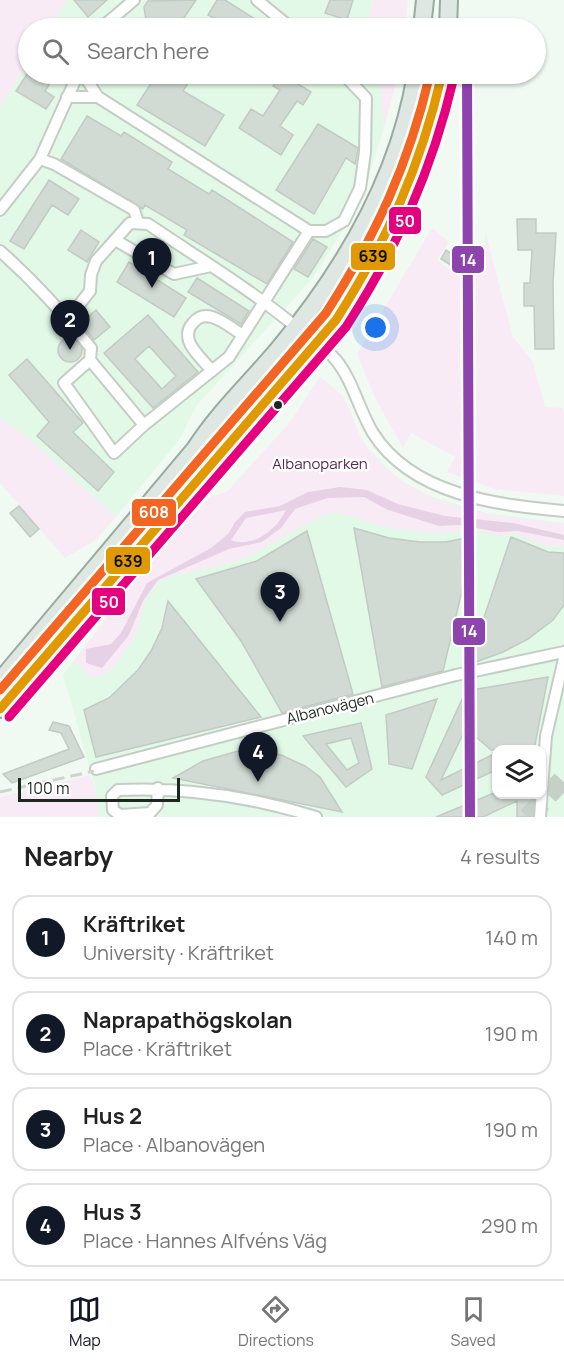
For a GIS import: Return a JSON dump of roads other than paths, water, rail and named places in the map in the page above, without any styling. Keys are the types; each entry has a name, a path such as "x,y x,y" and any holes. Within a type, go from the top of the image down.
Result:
{"main road":[{"path":"423,18 425,0"},
{"path":"448,18 449,0"},
{"path":"0,681 195,449 209,428 296,327 342,263 368,218 389,172 403,129 414,84"},
{"path":"0,709 142,541 317,344 367,273 395,222 419,165 432,122 440,84"}],"street":[{"path":"113,18 134,0"},
{"path":"257,0 279,18"},
{"path":"0,210 40,150 50,126 73,84"},
{"path":"90,84 98,97 309,231 326,231 344,221 360,188 365,152 366,98 353,84"},
{"path":"67,97 98,97"},
{"path":"40,150 54,164 134,210 138,222"},
{"path":"68,318 90,291 91,274 96,261 130,223 148,224 264,302 337,361 382,446 413,472 440,486 479,498 508,505 564,511"},
{"path":"0,251 27,275 68,318 91,348 90,360 64,383 114,453 144,425 229,357 309,231"},
{"path":"115,240 174,274 211,266"},
{"path":"212,371 189,342 187,332 193,322 207,315 243,335"},
{"path":"90,360 144,425"},
{"name":"Albanovägen","path":"96,769 456,675 564,652"},
{"path":"540,817 546,736 564,659"},
{"path":"158,788 211,794 316,817"}],"tunnel":[{"path":"528,817 564,778"}],"railway":[{"path":"0,792 94,771"}],"place":[{"name":"Kräftriket","path":"152,288"},
{"name":"Naprapathögskolan","path":"70,350"},
{"name":"Hus 2","path":"280,622"},
{"name":"Hus 3","path":"258,782"}],"park label":[{"name":"Albanoparken","path":"320,463"}]}
